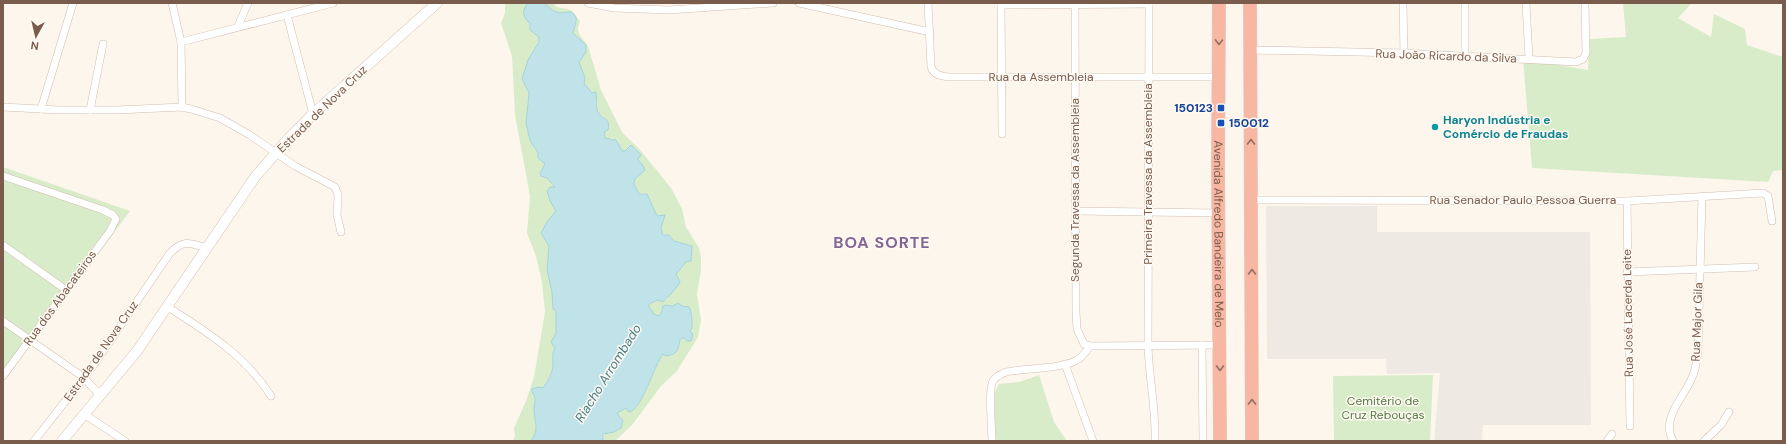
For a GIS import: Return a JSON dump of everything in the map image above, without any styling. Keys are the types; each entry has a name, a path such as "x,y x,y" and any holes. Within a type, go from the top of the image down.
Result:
{"highway":[{"name":"Avenida Alfredo Bandeira de Melo","path":"1219,3 1218,213 1220,441"},
{"path":"1250,3 1252,441"}],"main road":[{"name":"Estrada de Nova Cruz","path":"63,441 137,351 256,177 276,153 313,114 435,4"}],"street":[{"path":"41,109 73,3"},
{"path":"172,3 181,42 182,107"},
{"path":"238,26 248,3"},
{"path":"297,12 300,3"},
{"path":"181,42 238,26 333,3"},
{"path":"588,3 614,8 669,10 773,3"},
{"path":"799,3 930,32"},
{"name":"Rua da Assembleia","path":"928,3 932,67 936,74 948,77 1218,77"},
{"name":"Segunda Travessa da Assembleia","path":"1075,3 1077,329 1081,342 1086,346 1090,346"},
{"path":"1403,3 1404,54"},
{"path":"1465,3 1465,56"},
{"path":"1526,3 1529,59"},
{"name":"Rua João Ricardo da Silva","path":"1251,50 1465,56 1576,62 1583,60 1586,53 1585,3"},
{"path":"1002,134 1001,4 1148,4"},
{"name":"Primeira Travessa da Assembleia","path":"1148,4 1148,346 1149,371 1156,422 1155,441"},
{"path":"287,15 313,114"},
{"path":"90,110 103,44"},
{"path":"3,107 90,110 182,107 220,118 261,141 295,166 335,187 338,195 337,215 341,232"},
{"name":"Rua dos Abacateiros","path":"3,176 103,210 113,215 116,219 112,228 3,376"},
{"name":"Rua Senador Paulo Pessoa Guerra","path":"1251,200 1627,201 1754,192 1766,194 1768,196 1772,221"},
{"name":"Rua Major Gila","path":"1673,441 1669,429 1672,415 1677,403 1690,382 1696,364 1698,350 1702,196"},
{"name":"Rua José Lacerda Leite","path":"1627,201 1630,426"},
{"path":"1076,211 1218,213"},
{"name":"Estrada de Nova Cruz","path":"34,441 83,378 170,253 178,245 185,243 207,248"},
{"path":"3,245 66,290"},
{"path":"1627,272 1755,267"},
{"path":"168,307 233,352 260,379 272,396"},
{"path":"3,321 83,378 101,396"},
{"path":"1202,345 1203,441"},
{"path":"992,441 990,394 994,380 1006,372 1065,364 1076,361 1081,358 1090,346 1220,345"},
{"path":"1065,364 1093,441"},
{"path":"1704,441 1721,425 1729,412"},
{"path":"84,414 125,441"},
{"path":"1607,441 1612,434"}],"shaded area":[{"path":"1266,206 1377,206 1377,232 1590,232 1591,425 1483,425 1482,441 1434,441 1440,373 1387,374 1386,359 1267,359"}],"green space":[{"path":"505,3 528,3 530,30 539,37 539,42 528,60 522,79 529,93 527,105 528,131 534,148 538,153 538,158 545,164 540,173 541,176 547,178 555,187 550,201 557,211 547,222 541,233 549,246 547,270 552,292 553,309 556,311 556,333 551,342 555,348 550,376 543,388 538,387 534,411 540,428 551,441 513,441 515,436 514,428 526,401 534,377 545,312 542,282 536,256 527,233 530,196 515,115 512,56 501,23 505,13"},
{"path":"544,3 553,3 557,7 571,10 580,21 578,28 579,34 588,46 601,90 622,132 641,151 671,188 682,209 686,227 699,248 701,257 701,270 697,294 701,320 698,337 677,371 661,386 632,425 615,441 603,440 605,433 614,432 621,428 623,421 617,413 627,408 628,410 640,402 660,357 663,353 669,356 674,353 678,347 680,339 684,338 692,328 691,314 685,306 669,306 661,310 661,314 658,316 654,315 649,307 649,304 658,300 667,300 676,285 676,274 686,262 692,246 674,241 663,233 661,229 661,215 657,216 644,193 639,194 635,187 635,179 639,175 638,159 640,155 635,148 627,148 625,151 622,151 613,138 605,139 604,131 609,125 605,118 599,114 597,99 584,83 579,62 586,52 573,33 576,22 555,11"},
{"path":"1623,3 1692,3 1678,18 1711,37 1714,14 1745,29 1747,45 1783,57 1783,170 1773,171 1768,182 1532,168 1523,59 1588,70 1589,39 1626,37"},
{"path":"3,167 130,211 3,382"},
{"path":"1039,375 1054,422 1067,441 995,441 994,394 999,384 1019,382"},
{"name":"Cemitério de Cruz Rebouças","path":"1433,375 1430,441 1334,441 1333,376"}],"water":[{"name":"Riacho Arrombado","path":"528,3 544,3 552,10 560,13 570,12 574,15 576,21 573,33 586,45 586,52 579,62 585,78 584,83 592,93 596,92 598,112 608,123 608,130 604,132 605,138 616,140 622,151 625,151 631,145 641,155 638,159 645,170 635,179 634,184 639,194 647,194 657,216 665,215 661,228 663,235 669,235 674,241 692,246 691,261 686,262 676,274 680,282 663,302 658,300 649,304 649,307 654,314 658,316 661,314 663,306 666,305 673,306 678,303 682,306 689,307 692,320 692,328 690,331 693,334 691,341 687,341 684,338 680,339 678,349 675,353 666,356 663,354 639,404 629,412 626,408 617,413 623,421 621,428 614,432 603,434 603,441 531,441 534,437 536,429 534,407 535,399 532,389 538,387 543,388 552,370 555,348 551,342 556,333 556,311 553,309 552,292 547,270 549,246 541,233 547,222 556,211 550,201 547,191 550,187 555,187 547,178 541,176 540,173 545,164 538,158 538,153 530,140 526,123 529,93 522,79 528,60 539,42 539,37 530,30 530,23 524,16 524,11"}],"place":[{"name":"150123","path":"1221,108"},
{"name":"150012","path":"1221,123"},
{"name":"Haryon Indústria e Comércio de Fraudas","path":"1435,127"}],"district":[{"name":"BOA SORTE","path":"882,242"}]}
